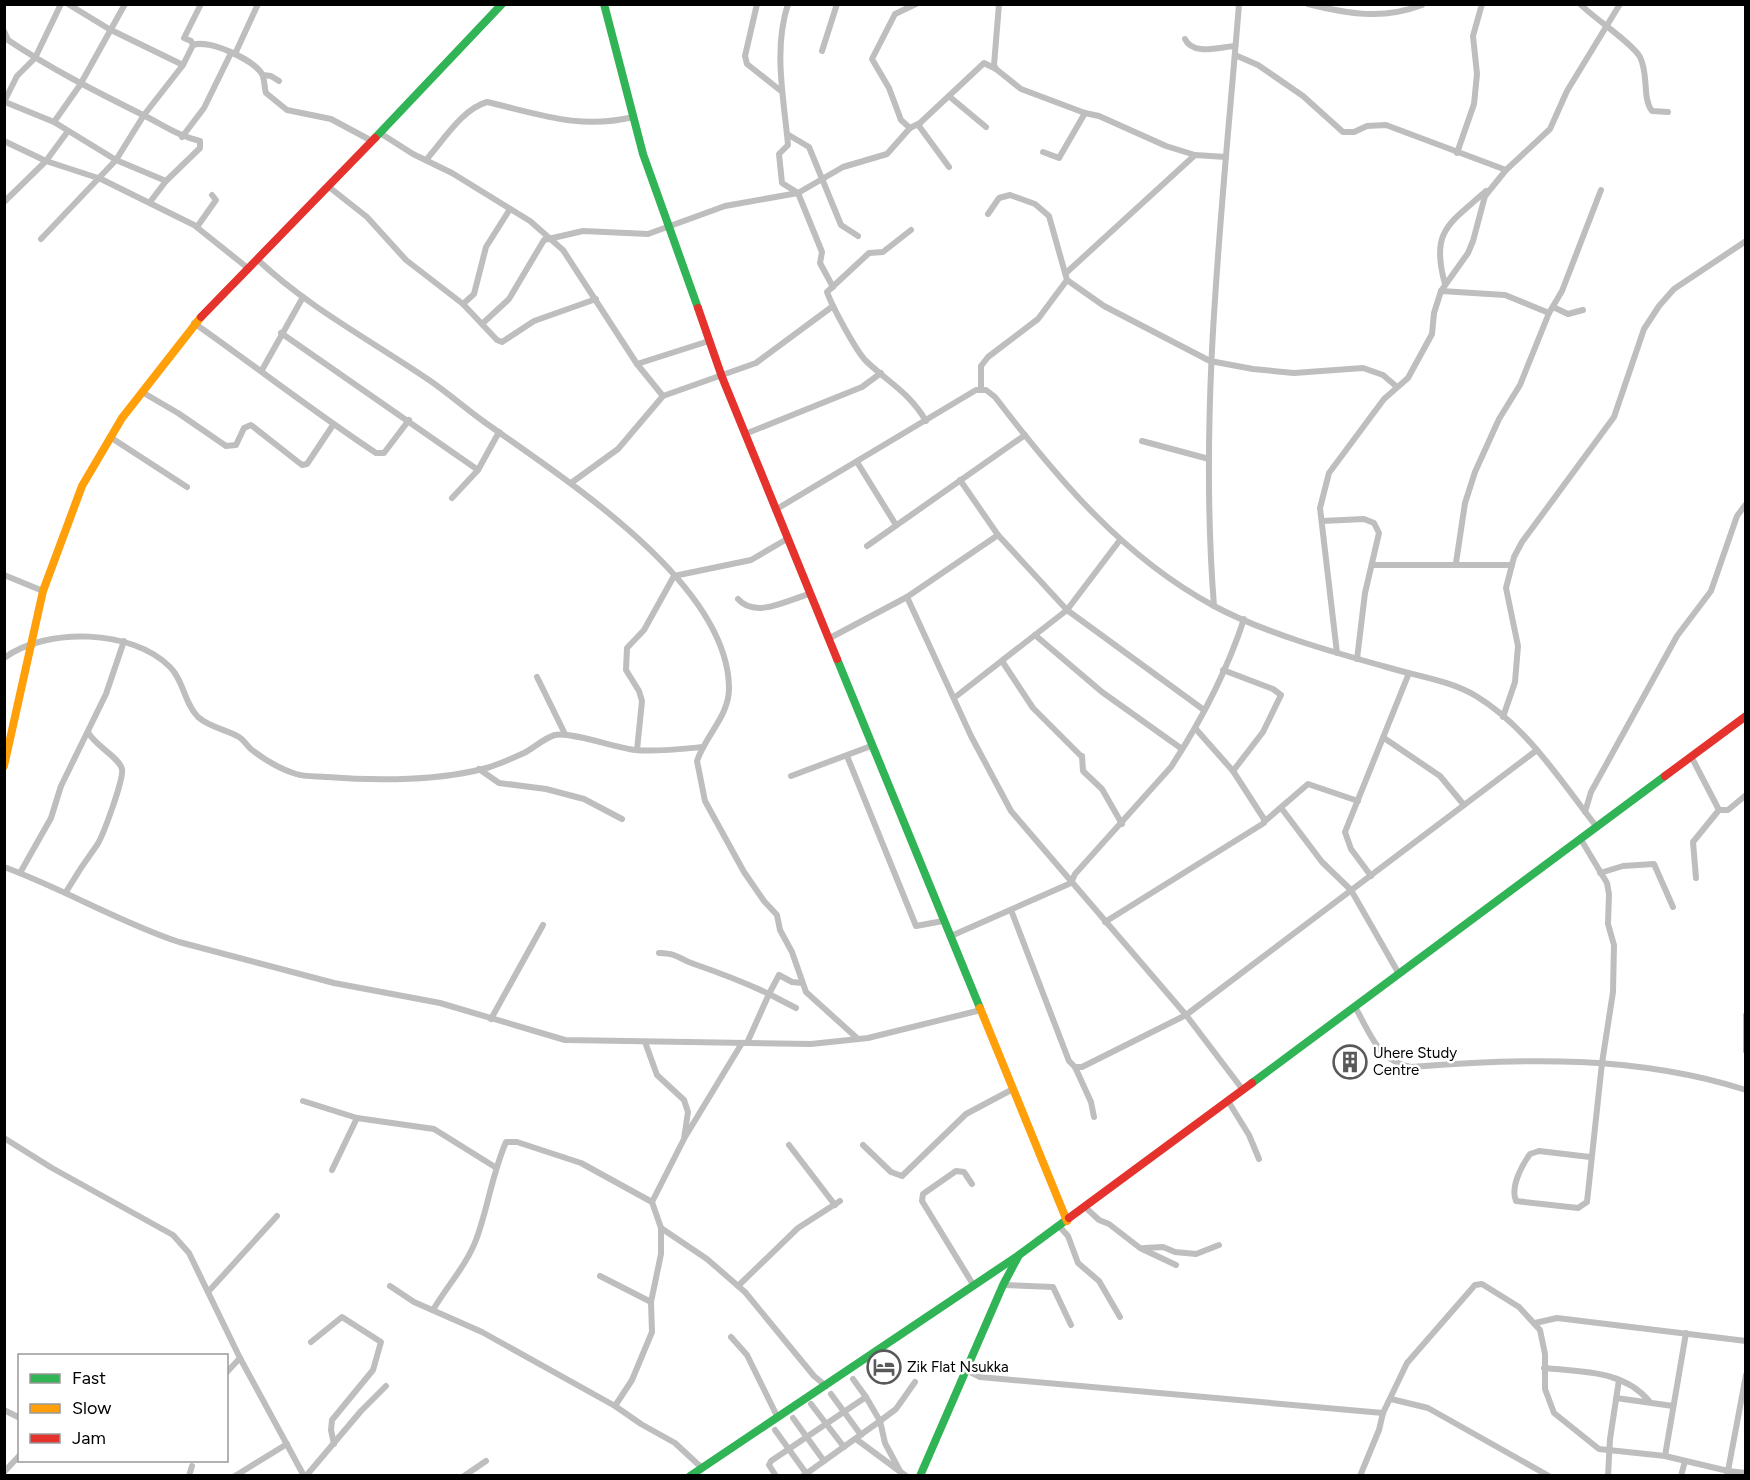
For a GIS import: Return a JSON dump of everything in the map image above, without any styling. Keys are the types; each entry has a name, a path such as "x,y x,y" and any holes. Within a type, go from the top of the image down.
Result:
{"main road":[{"path":"4,766 43,591 82,486 110,437 194,323 258,261 502,4"},
{"path":"604,4 633,117 669,228 722,377 871,747 1067,1221"},
{"path":"690,1476 778,1418 828,1390 1019,1256 1746,716"},
{"path":"920,1476 1003,1285 1019,1256"}],"street":[{"path":"61,4 35,58 17,76 5,102 54,122 116,160 166,181"},
{"path":"68,4 110,29 183,65"},
{"path":"54,122 80,85 125,4"},
{"path":"201,4 184,38 194,43 205,42 233,53 263,75 271,76 279,81"},
{"path":"182,137 204,108 258,4"},
{"path":"757,4 745,56 747,64 782,92"},
{"path":"788,4 782,40 782,92 788,145 779,154 780,173 782,183 798,193 822,252 820,264 833,287"},
{"path":"822,51 837,4"},
{"path":"910,128 901,120 889,88 872,59 895,14 916,4"},
{"path":"996,69 999,4"},
{"path":"1214,606 1209,459 1210,361 1239,4"},
{"path":"1308,4 1364,14 1400,14 1422,4"},
{"path":"1457,153 1474,104 1477,74 1473,36 1482,4"},
{"path":"1580,4 1605,28 1638,54 1645,69 1648,106 1652,111 1668,112"},
{"path":"1443,288 1438,262 1439,245 1445,229 1550,129 1567,91 1620,4"},
{"path":"4,31 8,40 80,85 144,115 182,137 200,141 201,144 166,181 150,202"},
{"path":"1185,39 1188,45 1196,49 1235,46"},
{"path":"41,239 101,179 116,160 144,115 183,65 194,43"},
{"path":"1235,55 1258,65 1303,96 1343,132 1354,132 1367,126 1386,126 1506,170"},
{"path":"482,324 509,299 530,260 544,240 583,231 637,235 669,228 725,206 798,193 843,167 887,154 910,128 920,123 950,97 984,63 996,69 1021,89 1099,116 1156,142 1195,155 1226,158"},
{"path":"263,75 266,93 287,110 331,119 372,141"},
{"path":"950,97 986,127"},
{"path":"426,160 469,112 477,105 487,102 562,122 615,121 633,117"},
{"path":"1043,152 1059,158 1085,113"},
{"path":"920,123 919,126 949,167"},
{"path":"5,201 46,161 68,131"},
{"path":"380,133 510,208 530,221 563,250 637,364 663,396"},
{"path":"787,134 809,147 842,225 858,236"},
{"path":"4,141 46,161 101,179 150,202 197,227 249,269"},
{"path":"981,389 981,366 988,357 1038,319 1067,277 1152,191 1195,155"},
{"path":"329,187 366,217 406,260 463,304 502,342 534,321 596,299"},
{"path":"1337,653 1321,500 1334,464 1384,399 1408,378 1432,334 1434,313 1443,288 1468,253 1489,189"},
{"path":"1456,563 1465,503 1475,472 1499,419 1520,385 1551,310 1562,291 1601,190"},
{"path":"197,227 216,200 212,195"},
{"path":"988,214 999,198 1010,195 1035,204 1049,216 1067,277 1104,306 1210,361 1253,369 1294,373 1363,368 1383,375 1397,387"},
{"path":"463,304 474,294 486,247 510,208"},
{"path":"911,230 883,252 870,253 827,292 832,306 864,359 914,401 926,420"},
{"path":"563,250 564,234"},
{"path":"1503,717 1515,682 1518,646 1506,588 1512,565 1522,542 1614,417 1644,329 1659,306 1674,289 1746,241"},
{"path":"258,261 284,284 431,381 571,483 620,522 674,576 704,613 714,631 728,678 726,703 697,761 705,801 744,872 777,915 780,930 792,952 806,992 858,1039"},
{"path":"1443,288 1505,294 1568,314 1583,310"},
{"path":"262,370 303,297"},
{"path":"571,483 618,449 663,396 722,377 756,363 832,306"},
{"path":"194,323 262,370 333,425 380,454 384,453 410,420"},
{"path":"281,333 380,403 410,420 478,470"},
{"path":"637,364 709,340"},
{"path":"745,434 862,387 881,373"},
{"path":"775,510 981,389"},
{"path":"981,389 995,397 1071,491 1120,540 1164,573 1214,606 1244,619 1337,653 1473,694 1503,717 1537,750 1596,826"},
{"path":"142,392 178,413 226,446 236,445 244,428 251,425 302,465 307,464 333,425"},
{"path":"452,498 478,470 500,432"},
{"path":"867,546 1024,435"},
{"path":"110,437 187,487"},
{"path":"1142,441 1209,459"},
{"path":"857,462 896,525"},
{"path":"960,480 998,535 1067,610 1204,710"},
{"path":"1585,812 1591,792 1677,636 1711,591 1737,516 1746,504"},
{"path":"1322,520 1364,519 1374,523 1379,533 1357,659"},
{"path":"828,639 907,597 998,535"},
{"path":"637,750 642,701 639,691 626,670 627,648 644,630 674,576 751,560 787,539"},
{"path":"954,698 1067,610 1120,540"},
{"path":"1372,565 1456,563 1512,565"},
{"path":"4,575 43,591"},
{"path":"738,599 749,608 762,608 809,594"},
{"path":"907,597 994,782 1011,811 1186,1015 1243,1090"},
{"path":"951,936 1071,883 1075,874 1122,825 1171,767 1204,710 1244,619"},
{"path":"1035,635 1102,692 1182,749"},
{"path":"4,658 32,643 69,638 124,641 143,647 160,657 172,669 184,689 191,710 201,720 241,738 269,762 297,774 360,780 457,774 479,769 523,753 555,735 565,734 637,750 703,747"},
{"path":"20,873 51,818 61,786 106,694 124,641"},
{"path":"1002,661 1033,708 1082,754 1083,771 1102,789 1122,825"},
{"path":"1223,670 1273,689 1281,695 1263,732 1233,771"},
{"path":"1371,876 1345,837 1409,673"},
{"path":"537,677 565,734"},
{"path":"1195,728 1233,771 1264,822"},
{"path":"66,892 99,839 106,818 115,802 121,776 119,764 91,740 88,732"},
{"path":"1384,738 1440,776 1464,805"},
{"path":"791,776 871,747"},
{"path":"1075,1067 1082,1067 1186,1015 1537,750"},
{"path":"847,756 916,926 943,921"},
{"path":"1691,756 1719,810"},
{"path":"479,769 499,783 546,789 584,799 622,819"},
{"path":"1105,922 1264,822 1282,809 1308,784 1358,801"},
{"path":"1719,810 1728,810 1746,795"},
{"path":"1282,809 1322,862 1351,890 1399,974"},
{"path":"1696,878 1693,842 1719,810"},
{"path":"1580,838 1607,883 1608,924 1614,945 1613,992 1585,1206 1578,1208 1516,1201 1514,1196 1520,1172 1530,1154 1539,1151 1590,1158"},
{"path":"1600,873 1623,866 1654,864 1673,907"},
{"path":"4,867 66,892 155,934 179,942 334,983 440,1003 565,1040 811,1044 858,1039 981,1010"},
{"path":"1011,910 1054,1027 1091,1102 1094,1117"},
{"path":"490,1019 543,925"},
{"path":"659,953 677,953 691,963 724,972 796,1008"},
{"path":"652,1202 684,1140 744,1043 779,975 792,982 802,983"},
{"path":"1355,1007 1384,1056 1393,1063 1411,1067 1515,1060 1572,1059 1670,1071 1746,1090"},
{"path":"1746,1015 1746,1051"},
{"path":"645,1042 657,1075 684,1101 687,1112 684,1140"},
{"path":"863,1145 891,1172 902,1176 966,1114 1013,1089"},
{"path":"303,1101 357,1118 434,1129 495,1167"},
{"path":"1228,1101 1249,1135 1259,1159"},
{"path":"332,1170 357,1118"},
{"path":"4,1138 52,1168 173,1235 189,1253 240,1358 305,1476 361,1411 386,1386"},
{"path":"433,1310 447,1286 464,1266 476,1239 495,1167 506,1142 517,1142 581,1163 652,1202 661,1228 661,1254 651,1302 652,1332 648,1348 632,1380 615,1406"},
{"path":"738,1286 798,1228 837,1203 789,1145"},
{"path":"972,1184 964,1172 957,1171 923,1194 922,1201 974,1286"},
{"path":"1085,1207 1099,1220 1109,1224 1140,1248 1176,1264"},
{"path":"208,1292 277,1216"},
{"path":"1059,1227 1068,1236 1078,1263 1099,1281 1120,1317"},
{"path":"661,1228 707,1259 738,1286 828,1390 859,1437 904,1474"},
{"path":"1140,1248 1163,1247 1175,1252 1196,1254 1219,1245"},
{"path":"600,1276 651,1302"},
{"path":"1360,1476 1379,1430 1383,1413 1407,1363 1474,1285 1482,1284 1491,1287 1519,1307 1540,1330 1544,1342 1545,1389 1557,1417 1599,1449 1665,1456 1728,1473 1746,1473"},
{"path":"1003,1285 1053,1287 1071,1325"},
{"path":"390,1286 414,1302 482,1332 615,1406 675,1443 702,1468"},
{"path":"311,1342 342,1317 347,1317 381,1342 373,1370 332,1420 334,1444"},
{"path":"1535,1323 1557,1318 1746,1341"},
{"path":"1665,1456 1686,1333"},
{"path":"731,1337 747,1355 778,1418"},
{"path":"228,1371 240,1358"},
{"path":"1544,1368 1610,1375 1641,1391 1649,1401"},
{"path":"966,1370 980,1377 1383,1413"},
{"path":"1728,1473 1746,1375"},
{"path":"853,1379 880,1420 885,1443 904,1474"},
{"path":"1608,1476 1619,1380"},
{"path":"775,1430 804,1474 844,1448 896,1409 915,1382"},
{"path":"776,1476 769,1463 866,1397"},
{"path":"1616,1398 1649,1401 1673,1407"},
{"path":"1391,1399 1428,1408 1549,1476"},
{"path":"812,1404 825,1425 844,1448"},
{"path":"4,1410 18,1417"},
{"path":"794,1418 824,1461"},
{"path":"236,1476 287,1444"},
{"path":"4,1472 18,1457"},
{"path":"464,1476 486,1461"},
{"path":"1681,1476 1685,1461"},
{"path":"189,1476 192,1466"}],"traffic: fast":[{"path":"375,138 502,4"},
{"path":"604,4 643,154 698,308"},
{"path":"837,659 980,1008"},
{"path":"1252,1083 1665,776"},
{"path":"690,1476 1019,1255 1069,1218"},
{"path":"920,1476 1003,1285 1019,1255"}],"traffic: slow":[{"path":"4,766 43,591 82,486 122,418 201,317"},
{"path":"980,1008 1067,1221"}],"traffic: jam":[{"path":"201,317 375,138"},
{"path":"698,308 722,377 837,659"},
{"path":"1665,776 1746,716"},
{"path":"1069,1218 1252,1083"}],"place":[{"name":"Uhere Study Centre","path":"1350,1062"},
{"name":"Zik Flat Nsukka","path":"884,1367"}]}
